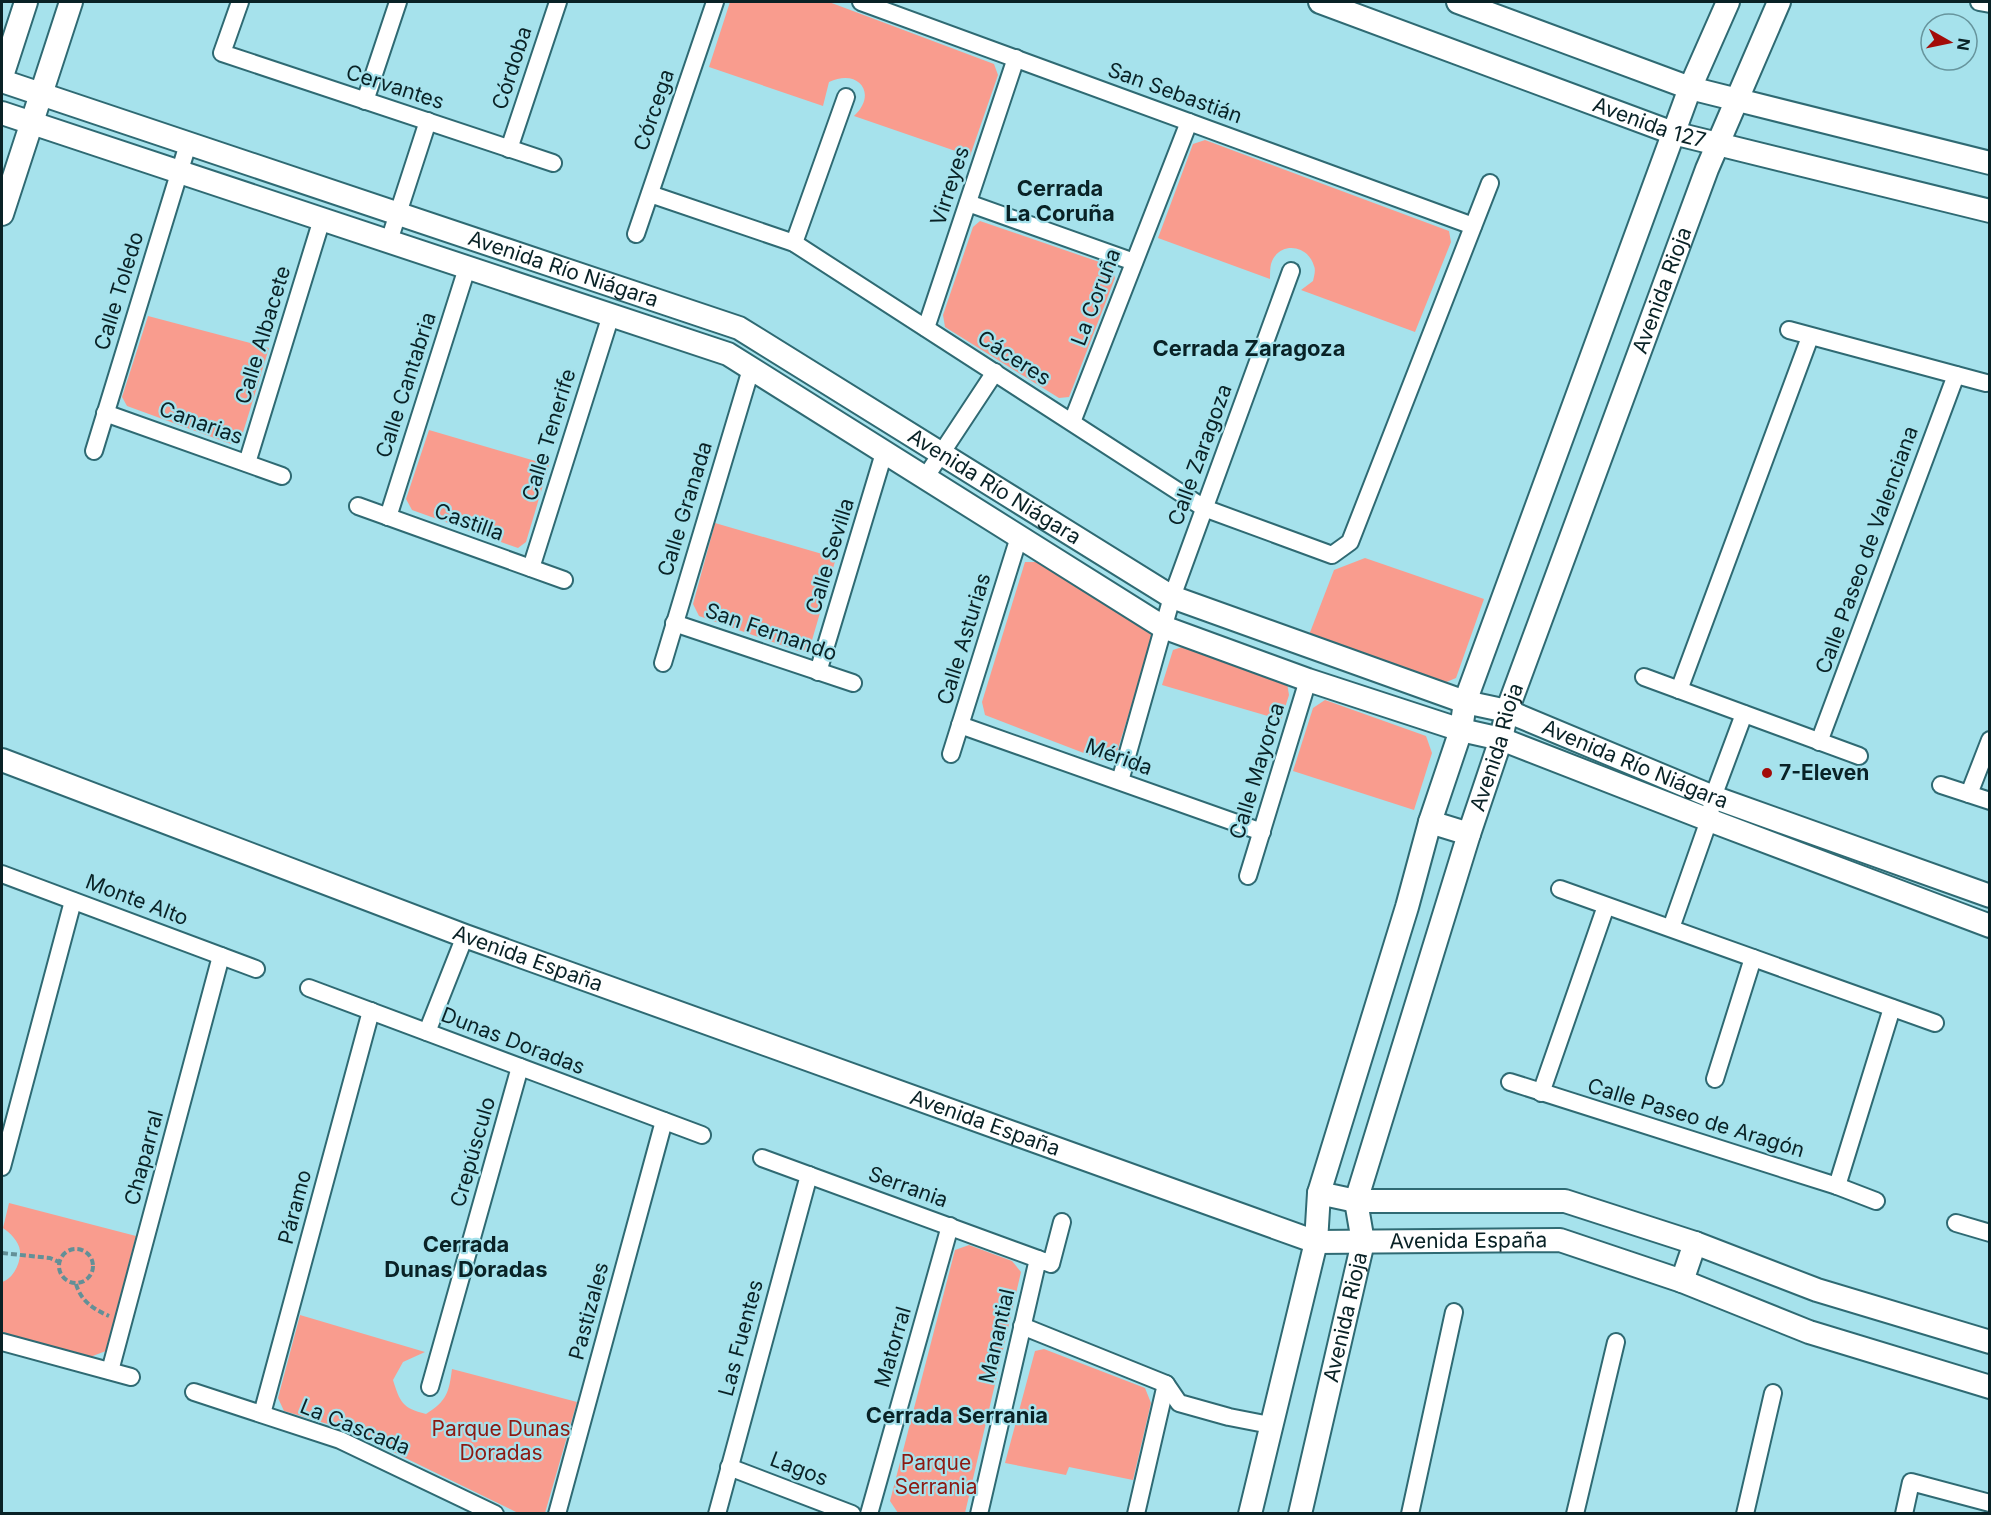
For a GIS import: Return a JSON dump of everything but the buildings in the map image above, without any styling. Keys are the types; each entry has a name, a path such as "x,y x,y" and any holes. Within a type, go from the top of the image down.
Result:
{"main road":[{"path":"2,76 26,2"},
{"path":"2,214 71,2"},
{"name":"Avenida 127","path":"1320,2 1673,133 1989,211"},
{"path":"1458,2 1690,88 1989,163"},
{"name":"Avenida Rioja","path":"1250,1514 1316,1242 1318,1193 1407,907 1430,822 1461,730 1465,702 1673,133 1728,2"},
{"name":"Avenida Rioja","path":"1300,1514 1363,1242 1356,1201 1469,834 1501,739 1507,711 1717,144 1779,2"},
{"name":"Avenida Río Niágara","path":"2,81 739,328 1172,597 1465,702 1507,711 1713,797 1989,896"},
{"name":"Avenida Río Niágara","path":"2,113 728,354 1163,627 1308,680 1461,730 1501,739 1989,926"},
{"name":"Avenida España","path":"2,760 465,936 1316,1242 1560,1240 1682,1281 1809,1332 1989,1387"},
{"path":"1430,822 1469,834"},
{"path":"1407,907 1444,916"},
{"name":"Avenida España","path":"1318,1193 1356,1201 1565,1201 1695,1243 1817,1290 1989,1342"},
{"path":"1682,1281 1695,1243"}],"street":[{"name":"Cervantes","path":"240,2 222,53 553,164"},
{"path":"365,101 398,2"},
{"name":"Córdoba","path":"509,149 558,2"},
{"name":"Córcega","path":"636,234 715,2"},
{"name":"San Sebastián","path":"861,2 1473,226"},
{"path":"1979,2 1989,4"},
{"name":"Virreyes","path":"926,328 1016,58"},
{"path":"794,243 846,97"},
{"path":"389,241 428,122"},
{"name":"La Coruña","path":"1072,422 1189,122"},
{"name":"Calle Toledo","path":"94,451 188,144"},
{"path":"1473,226 1490,183"},
{"name":"Cáceres","path":"650,194 794,243 1204,508 1332,555 1350,542 1473,226"},
{"path":"968,203 1134,262"},
{"name":"Calle Albacete","path":"247,463 322,219"},
{"name":"Calle Cantabria","path":"388,517 467,268"},
{"name":"Calle Zaragoza","path":"1120,781 1172,597 1291,271"},
{"name":"Calle Tenerife","path":"531,568 611,315"},
{"path":"1790,330 1986,383"},
{"path":"1679,690 1810,337"},
{"name":"Calle Granada","path":"663,663 752,369"},
{"path":"925,478 994,372"},
{"name":"Calle Paseo de Valenciana","path":"1819,742 1956,375"},
{"name":"Canarias","path":"105,413 282,476"},
{"name":"Calle Sevilla","path":"818,672 884,453"},
{"name":"Castilla","path":"358,506 564,580"},
{"name":"Calle Asturias","path":"951,754 1020,537"},
{"name":"San Fernando","path":"674,623 853,683"},
{"path":"1644,677 1858,756"},
{"name":"Calle Mayorca","path":"1248,876 1308,680"},
{"path":"1671,928 1709,820 1713,797 1744,714"},
{"name":"Mérida","path":"960,725 1262,832"},
{"path":"1969,794 1989,740"},
{"path":"1941,785 1989,801"},
{"name":"Monte Alto","path":"2,874 256,969"},
{"path":"1560,889 1935,1023"},
{"path":"2,1167 73,901"},
{"path":"1541,1093 1606,906"},
{"path":"427,1032 465,936"},
{"name":"Chaparral","path":"110,1371 221,956"},
{"name":"Calle Paseo de Aragón","path":"1714,1079 1754,958"},
{"name":"Dunas Doradas","path":"309,988 702,1135"},
{"path":"1837,1186 1892,1008"},
{"name":"Páramo","path":"262,1414 371,1011"},
{"name":"Crepúsculo","path":"430,1387 520,1067"},
{"name":"Calle Paseo de Aragón","path":"1510,1082 1837,1186 1876,1201"},
{"name":"Pastizales","path":"557,1514 664,1121"},
{"name":"Serrania","path":"762,1158 1038,1259"},
{"name":"Las Fuentes","path":"717,1514 809,1175"},
{"path":"1038,1259 1051,1264 1062,1222"},
{"path":"1956,1223 1988,1229"},
{"name":"Matorral","path":"869,1514 950,1226"},
{"name":"Manantial","path":"979,1514 1038,1259"},
{"path":"1410,1514 1454,1312"},
{"path":"1022,1326 1166,1384 1179,1403 1229,1417 1270,1425"},
{"path":"2,1342 131,1377"},
{"path":"1575,1514 1616,1342"},
{"path":"1136,1514 1166,1384"},
{"name":"La Cascada","path":"194,1392 340,1440 495,1514"},
{"path":"1745,1514 1773,1393"},
{"name":"Lagos","path":"729,1467 852,1514"},
{"path":"1904,1514 1911,1482 1989,1503"}],"path":[{"path":"81,1249 92,1258 93,1272 83,1282 76,1284 64,1280 59,1262 67,1251 81,1249"},
{"path":"2,1253 50,1258 59,1262"},
{"path":"76,1284 87,1303 97,1311 123,1322"}],"green space":[{"path":"730,2 829,2 994,64 998,75 970,156 854,116 861,108 865,92 862,86 849,78 829,82 823,106 709,67"},
{"path":"1205,140 1449,231 1451,242 1415,332 1301,290 1313,281 1315,269 1311,259 1300,250 1293,248 1280,252 1271,266 1270,279 1158,238 1193,144"},
{"path":"980,221 1111,266 1115,278 1069,397 1059,398 945,327 943,315 973,227"},
{"path":"148,316 269,348 241,439 231,444 127,406 122,397"},
{"path":"429,430 549,465 526,542 518,548 412,510 406,499"},
{"path":"715,523 836,558 810,647 801,652 699,616 693,604"},
{"path":"1365,558 1484,599 1456,678 1444,683 1309,635 1334,570"},
{"path":"1025,562 1036,562 1149,626 1152,639 1116,755 1102,760 985,715 982,702"},
{"path":"1182,647 1287,683 1289,695 1281,720 1162,685 1173,650"},
{"path":"1325,700 1426,736 1432,753 1414,810 1293,771 1313,708"},
{"path":"9,1203 136,1236 106,1351 90,1357 2,1332 2,1282 13,1274 20,1256 16,1241 3,1228"},
{"name":"Parque Serrania","path":"969,1245 1012,1261 1021,1272 965,1513 898,1513 890,1501 955,1250"},
{"name":"Parque Dunas Doradas","path":"300,1315 425,1352 403,1362 393,1380 403,1403 418,1412 426,1414 443,1400 450,1384 452,1369 577,1402 545,1513 518,1513 348,1430 284,1411 278,1398"},
{"name":"Parque Serrania","path":"1044,1349 1145,1388 1151,1403 1133,1480 1069,1467 1066,1475 1005,1463 1035,1351"}],"place":[{"name":"7-Eleven","path":"1767,773"}],"district":[{"name":"Cerrada La Coruña","path":"1060,200"},
{"name":"Cerrada Zaragoza","path":"1249,348"},
{"name":"Cerrada Dunas Doradas","path":"466,1256"},
{"name":"Cerrada Serrania","path":"957,1415"}]}
